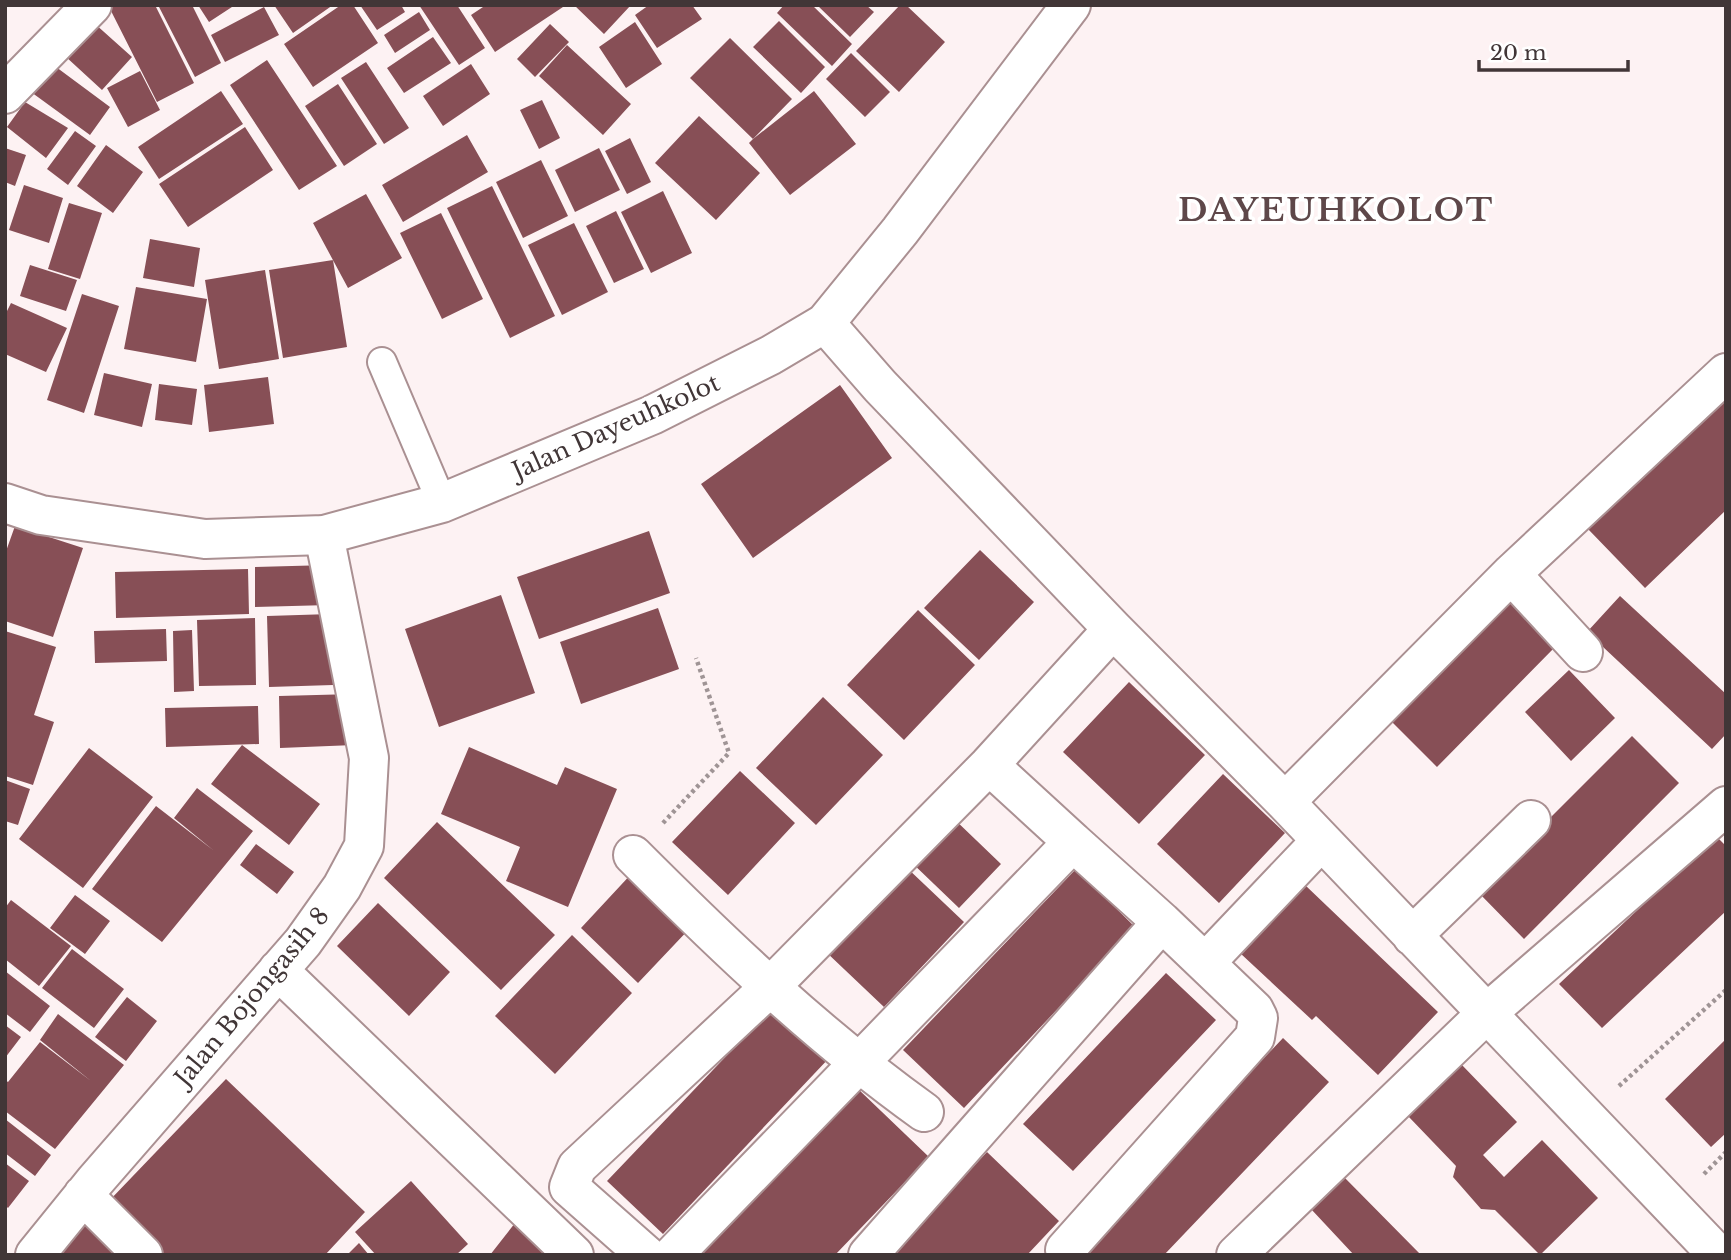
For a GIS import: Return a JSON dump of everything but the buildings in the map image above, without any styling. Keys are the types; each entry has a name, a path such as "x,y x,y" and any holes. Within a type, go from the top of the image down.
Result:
{"street":[{"path":"5,94 92,5"},
{"name":"Jalan Dayeuhkolot","path":"5,503 41,515 205,539 324,535 443,503 652,415 771,355 825,323 900,231 1071,5"},
{"path":"825,323 880,386 1113,629 1488,1012 1718,1255"},
{"path":"1285,802 1511,574 1726,373"},
{"name":"Jalan Bojongasih 8","path":"35,1255 83,1195 303,942 342,887 364,846 369,758 324,535"},
{"path":"1511,574 1583,652"},
{"path":"646,1255 569,1187 577,1167 770,987 989,765 1113,629"},
{"path":"989,765 1162,922 1254,1010 1258,1018 1255,1037 1065,1250"},
{"path":"1236,1255 1488,1012 1726,806"},
{"path":"1412,936 1531,820"},
{"path":"1205,964 1321,841"},
{"path":"673,1255 859,1066 1073,842"},
{"path":"634,855 741,963 859,1066 924,1112"},
{"path":"868,1255 1162,922"},
{"path":"278,970 574,1255"},
{"path":"83,1195 143,1255"}],"lane":[{"path":"382,362 443,503"}],"path":[{"path":"634,855 729,752 696,658"},
{"path":"1587,1115 1726,990"}],"district":[{"name":"DAYEUHKOLOT","path":"1336,210"}]}
